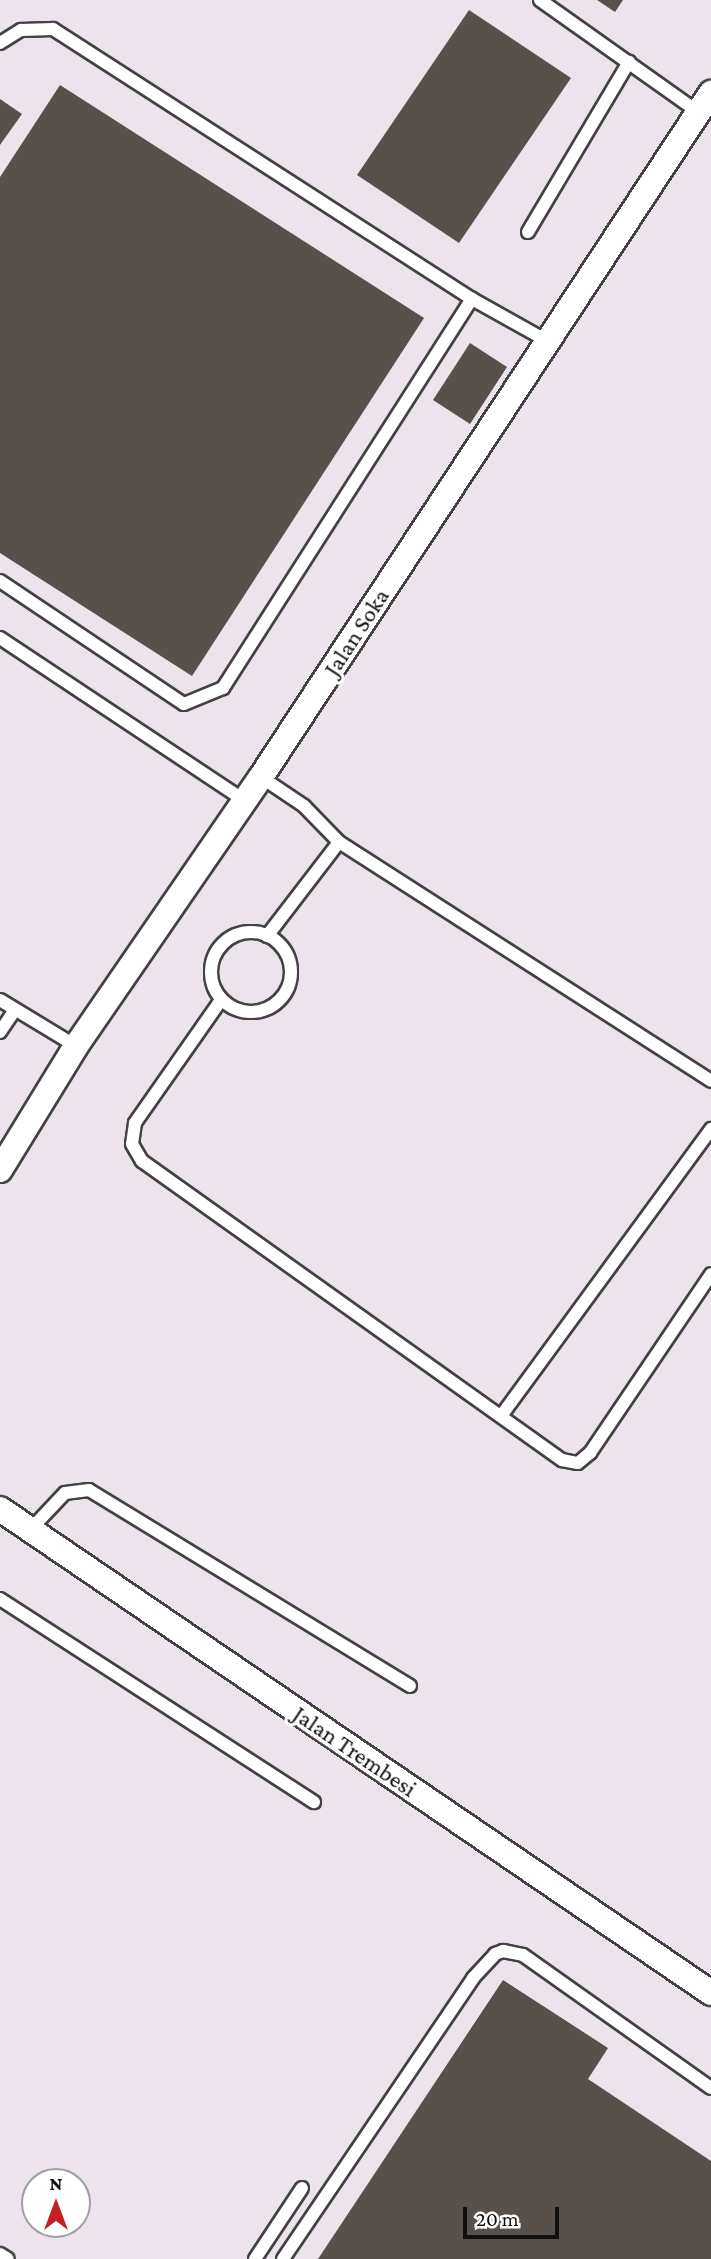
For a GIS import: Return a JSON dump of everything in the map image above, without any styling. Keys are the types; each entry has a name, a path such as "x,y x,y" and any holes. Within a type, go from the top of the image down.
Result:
{"street":[{"name":"Jalan Soka","path":"0,1170 76,1046 261,777 705,102"},
{"name":"Jalan Trembesi","path":"0,1509 711,1993"}],"lane":[{"path":"540,0 629,62 705,102"},
{"path":"0,43 20,30 53,29 472,299 547,341"},
{"path":"528,232 629,62"},
{"path":"0,581 184,704 213,694 223,688 472,299"},
{"path":"0,638 245,801"},
{"path":"261,777 304,806 339,842 711,1081"},
{"path":"267,936 339,842"},
{"path":"251,932 267,936 288,958 288,989 278,1002 257,1012 234,1009 221,1000 210,972 223,943 251,932"},
{"path":"0,1000 76,1046"},
{"path":"221,1000 135,1124 132,1144 142,1161 562,1460 578,1463 711,1274"},
{"path":"0,1032 15,1010"},
{"path":"501,1416 711,1129"},
{"path":"30,1530 65,1493 89,1490 410,1686"},
{"path":"0,1599 314,1802"},
{"path":"283,2259 473,1978 495,1954 523,1955 711,2088"},
{"path":"255,2259 302,2188"},
{"path":"0,2254 8,2259"}],"shaded area":[{"path":"0,0 711,0 711,2259 0,2259"}],"building":[{"path":"597,0 623,0 615,12"},
{"path":"469,10 571,78 459,243 357,175"},
{"path":"60,85 424,318 192,676 0,553 0,177"},
{"path":"0,99 22,114 0,145"},
{"path":"470,343 507,367 470,424 433,400"},
{"path":"503,1980 608,2048 588,2079 711,2161 711,2259 318,2259"}]}
